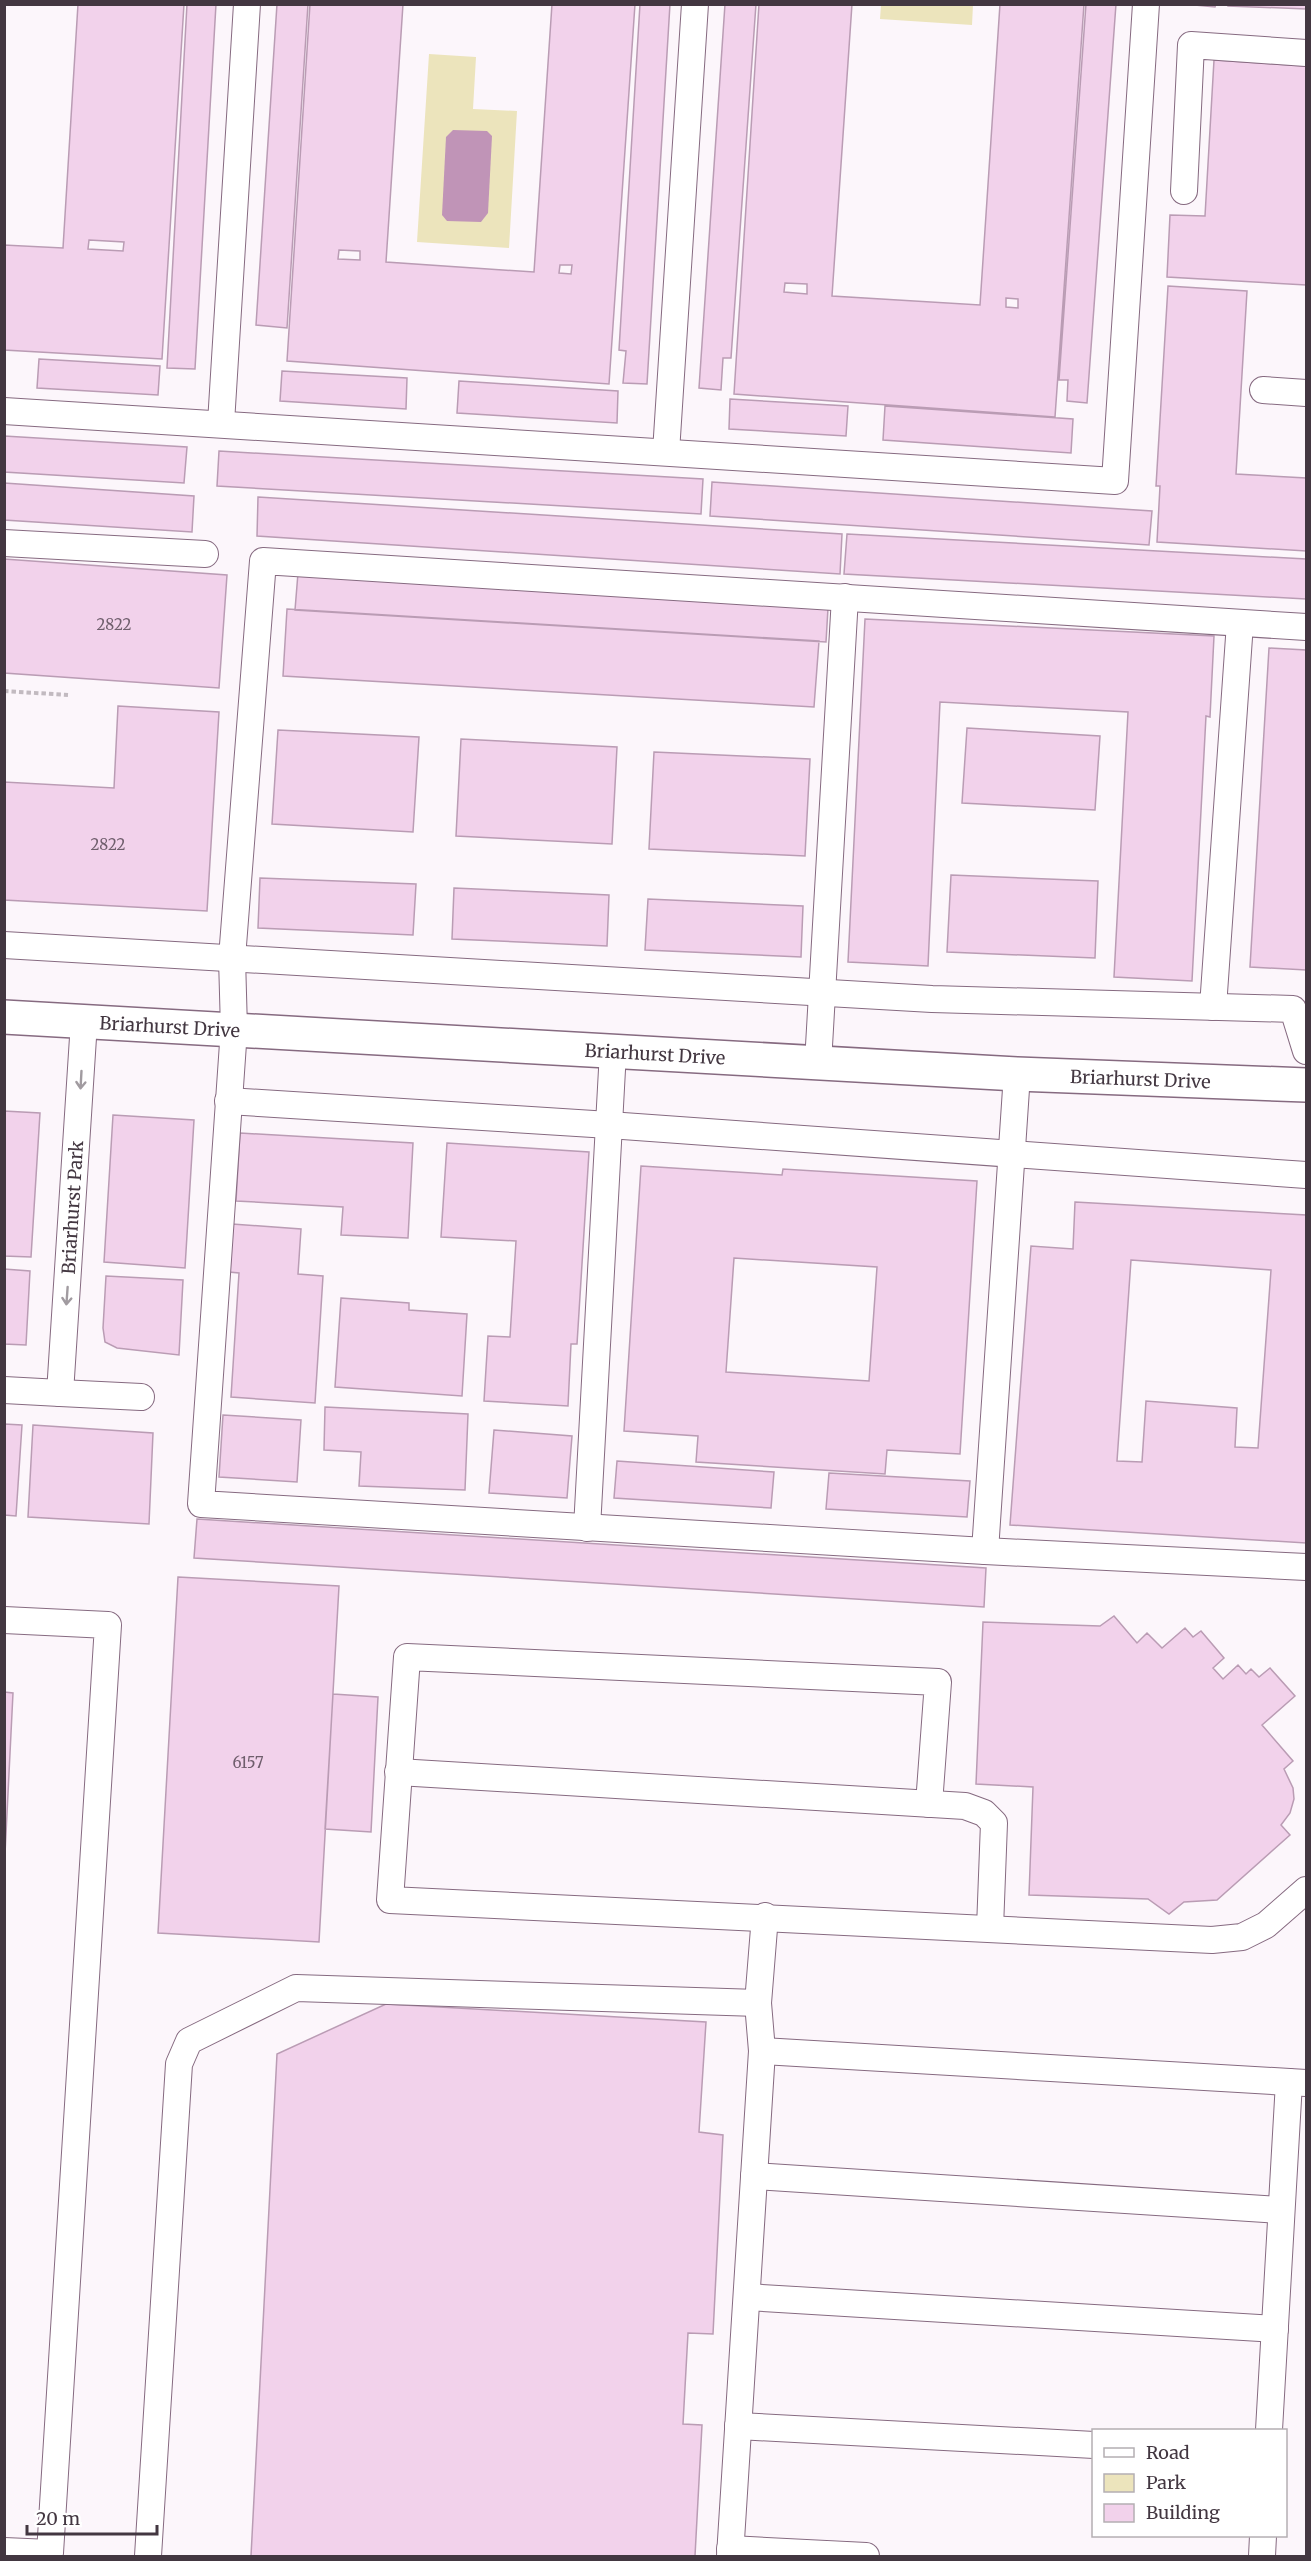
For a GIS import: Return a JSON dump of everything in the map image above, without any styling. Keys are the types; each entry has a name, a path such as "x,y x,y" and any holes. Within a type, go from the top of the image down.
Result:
{"street":[{"name":"Briarhurst Drive","path":"4,1017 1017,1074 1306,1085"}],"lane":[{"path":"221,423 247,4"},
{"path":"666,452 695,4"},
{"path":"4,411 1115,481 1146,4"},
{"path":"1184,192 1191,45 1306,53"},
{"path":"1263,390 1306,393"},
{"path":"4,543 206,554"},
{"path":"1306,627 263,561 232,958 234,1029 201,1504 985,1551 1306,1567"},
{"path":"818,1063 845,597"},
{"path":"1213,1007 1240,623"},
{"path":"4,945 932,999 1293,1009 1306,1051"},
{"name":"Briarhurst Park","path":"60,1393 84,1022"},
{"path":"587,1527 613,1052"},
{"path":"985,1551 1017,1074"},
{"path":"228,1101 609,1125 1306,1175"},
{"path":"4,1390 141,1398"},
{"path":"4,1620 108,1625 50,2553 4,2551"},
{"path":"928,1804 938,1682 407,1657 390,1900 765,1916 1212,1940 1242,1937 1266,1925 1306,1890"},
{"path":"399,1772 965,1806 984,1813 994,1823 990,1928"},
{"path":"765,1916 759,2003 762,2051 730,2553 866,2556"},
{"path":"148,2556 179,2064 189,2041 296,1988 759,2003"},
{"path":"762,2051 1298,2083 1281,2210 1269,2429"},
{"path":"754,2176 1281,2210"},
{"path":"747,2297 1275,2328"},
{"path":"738,2426 1092,2445"},
{"path":"1262,2556 1263,2537"}],"path":[{"path":"4,691 68,695"}],"green space":[{"path":"881,5 973,5 972,25 880,19"},
{"path":"429,54 476,57 473,109 517,111 509,248 417,242"}],"shaded area":[{"path":"453,130 487,131 492,136 488,213 481,222 447,221 442,215 446,137"}],"building":[{"path":"78,4 184,4 162,359 4,350 4,245 63,248","holes":["89,240 124,242 123,251 88,249"]},
{"path":"187,4 216,4 195,369 167,368"},
{"path":"277,4 308,4 287,328 256,325"},
{"path":"310,4 403,4 386,262 534,272 552,4 635,4 609,384 287,361","holes":["339,250 360,251 360,260 338,259","560,265 572,265 571,274 559,273"]},
{"path":"640,4 670,4 647,384 623,383 626,351 619,350"},
{"path":"725,4 756,4 731,358 723,358 721,390 699,388"},
{"path":"759,4 852,4 832,296 980,305 1000,4 1084,4 1055,417 734,394","holes":["785,283 807,284 807,294 784,292","1006,298 1018,299 1018,308 1006,307"]},
{"path":"1086,4 1116,4 1087,403 1067,401 1068,380 1059,380"},
{"path":"1184,4 1216,4 1215,7"},
{"path":"1228,4 1306,4 1306,9 1228,6"},
{"path":"1214,60 1306,66 1306,285 1167,277 1170,215 1205,216"},
{"path":"1168,286 1247,291 1236,474 1306,478 1306,551 1157,542 1160,486 1156,486"},
{"path":"39,359 160,366 158,395 37,388"},
{"path":"282,371 407,378 406,409 280,401"},
{"path":"459,381 618,391 617,423 457,413"},
{"path":"730,399 848,406 846,436 729,429"},
{"path":"885,406 1073,419 1071,453 883,440"},
{"path":"4,436 187,447 184,483 4,472"},
{"path":"219,451 703,479 701,514 217,486"},
{"path":"712,482 1152,511 1149,545 710,516"},
{"path":"4,483 194,496 192,532 4,520"},
{"path":"258,497 842,534 840,574 257,536"},
{"path":"847,534 1306,559 1306,599 844,574"},
{"path":"4,559 227,575 219,688 4,673"},
{"path":"298,573 828,608 826,642 295,610"},
{"path":"287,609 819,641 814,707 283,676"},
{"path":"865,619 1214,636 1210,717 1206,716 1192,981 1114,977 1128,712 940,702 928,966 848,962"},
{"path":"1269,648 1306,650 1306,970 1250,967"},
{"path":"118,706 219,712 207,911 4,900 4,782 114,788"},
{"path":"967,728 1100,736 1095,810 962,803"},
{"path":"278,730 419,737 413,832 272,824"},
{"path":"461,739 617,747 612,844 456,836"},
{"path":"654,752 810,759 805,856 649,849"},
{"path":"951,875 1098,881 1095,958 947,952"},
{"path":"260,878 416,884 413,935 258,928"},
{"path":"454,888 609,895 607,946 452,939"},
{"path":"648,899 803,906 801,957 645,950"},
{"path":"4,1111 40,1113 31,1257 4,1256"},
{"path":"113,1115 194,1120 185,1268 104,1262"},
{"path":"240,1133 413,1143 408,1238 341,1235 343,1207 236,1201"},
{"path":"447,1143 589,1152 577,1344 571,1344 568,1406 484,1401 488,1336 510,1337 516,1241 441,1237"},
{"path":"641,1166 782,1175 783,1169 977,1181 960,1454 887,1450 885,1474 696,1462 698,1436 624,1431","holes":["734,1258 877,1267 869,1381 726,1372"]},
{"path":"1075,1202 1306,1215 1306,1543 1010,1525 1031,1246 1073,1249","holes":["1131,1260 1271,1270 1258,1448 1235,1447 1237,1408 1146,1401 1142,1462 1117,1461"]},
{"path":"232,1224 301,1229 298,1274 323,1276 315,1403 231,1397 239,1273 229,1272"},
{"path":"4,1269 30,1271 26,1345 4,1344"},
{"path":"106,1276 183,1280 179,1355 117,1348 105,1342 103,1328"},
{"path":"341,1298 409,1303 409,1310 467,1314 462,1396 335,1387"},
{"path":"325,1407 468,1414 465,1490 359,1486 361,1452 324,1450"},
{"path":"223,1415 301,1420 297,1482 219,1477"},
{"path":"4,1424 22,1425 16,1516 4,1515"},
{"path":"33,1425 153,1433 149,1524 28,1517"},
{"path":"494,1430 572,1436 567,1498 489,1493"},
{"path":"617,1461 774,1472 771,1508 614,1498"},
{"path":"829,1473 970,1481 967,1517 826,1509"},
{"path":"197,1519 986,1568 984,1607 194,1558"},
{"path":"178,1577 339,1586 319,1942 158,1933"},
{"path":"1114,1616 1137,1643 1147,1633 1162,1648 1185,1628 1193,1637 1201,1631 1224,1658 1213,1668 1223,1679 1238,1665 1246,1674 1251,1669 1259,1677 1270,1668 1295,1696 1262,1725 1293,1761 1284,1769 1293,1788 1294,1799 1290,1813 1281,1825 1290,1835 1217,1900 1184,1902 1169,1914 1148,1899 1029,1895 1033,1787 976,1784 983,1622 1100,1626"},
{"path":"4,1692 13,1693 4,1874"},
{"path":"333,1694 378,1697 371,1832 325,1829"},
{"path":"386,2004 706,2022 699,2132 723,2135 713,2334 688,2333 683,2424 702,2425 695,2556 251,2556 277,2054"}]}
